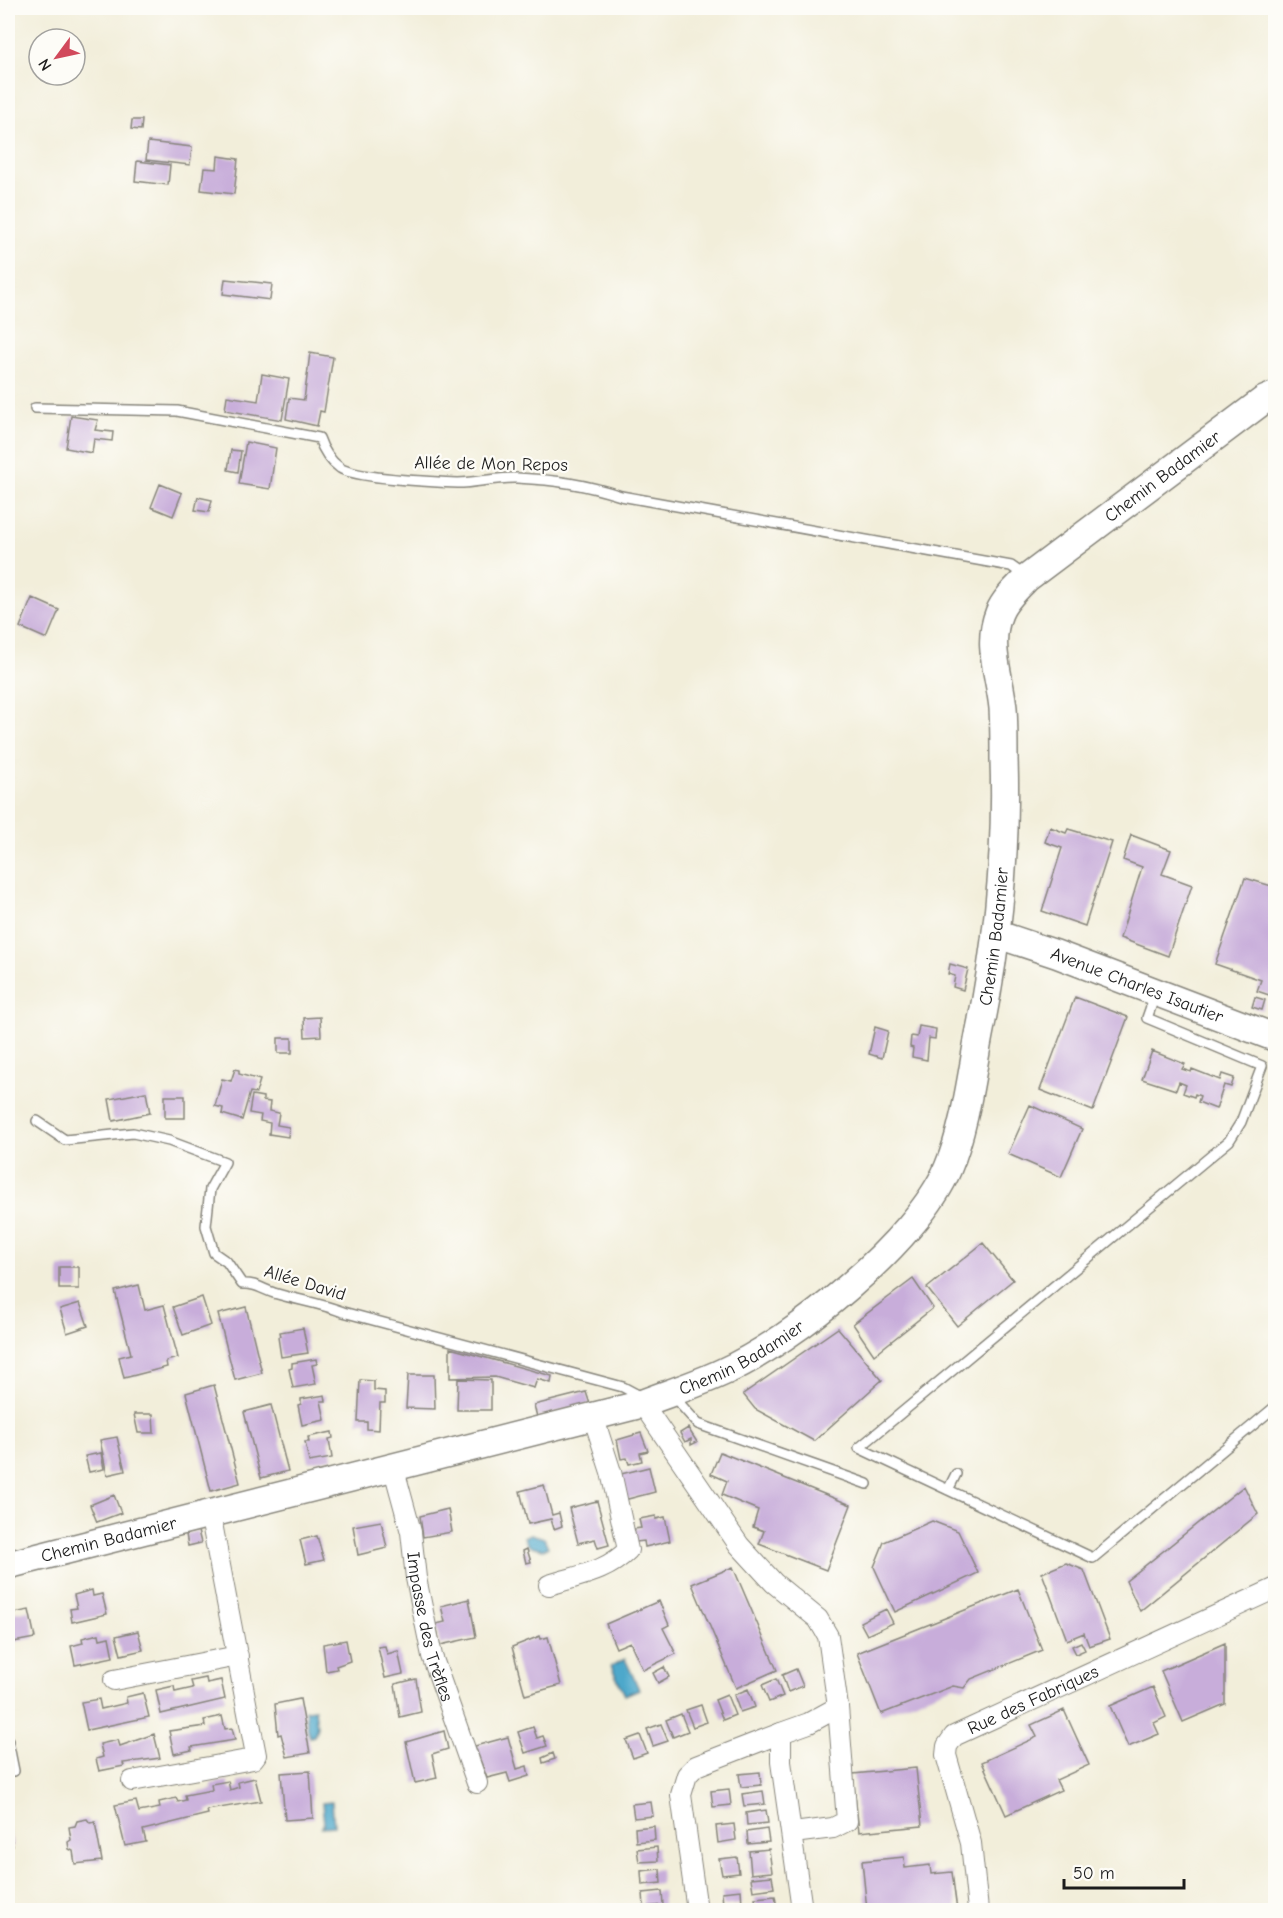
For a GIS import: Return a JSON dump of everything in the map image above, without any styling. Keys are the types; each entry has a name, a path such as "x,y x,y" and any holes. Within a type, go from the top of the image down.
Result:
{"street":[{"name":"Chemin Badamier","path":"8,1565 642,1403 724,1372 783,1336 843,1292 892,1246 932,1197 948,1170 957,1143 996,934 1005,787 1002,706 993,655 994,633 999,612 1027,578 1264,400 1275,395"},
{"name":"Avenue Charles Isautier","path":"996,934 1056,954 1275,1038"},
{"path":"642,1403 739,1545 774,1583 818,1619 828,1636 838,1707 847,1821 833,1828 793,1833"},
{"path":"549,1585 599,1571 616,1562 628,1550 611,1472 594,1416"},
{"name":"Impasse des Trèfles","path":"393,1466 411,1532 416,1578 432,1656 477,1783"},
{"path":"132,1781 253,1759 256,1755 210,1513"},
{"name":"Rue des Fabriques","path":"978,1911 970,1843 946,1755 947,1746 954,1736 1275,1588"},
{"path":"114,1680 238,1656"},
{"path":"698,1911 681,1795 687,1775 696,1766 809,1723 838,1707"},
{"path":"781,1732 782,1762 802,1911"}],"lane":[{"name":"Allée de Mon Repos","path":"35,408 177,411 320,438 323,450 341,469 358,474 458,483 514,478 578,482 621,495 1011,566 1027,578"},
{"path":"1156,992 1147,1018 1262,1066 1240,1122 1228,1141 859,1448 1093,1558 1275,1406"},
{"name":"Allée David","path":"37,1121 65,1140 133,1133 169,1142 225,1162 210,1189 206,1226 214,1253 227,1262 242,1284 253,1283 273,1293 315,1302 343,1312 623,1387 638,1395 642,1403"},
{"path":"669,1392 698,1424 867,1484"},
{"path":"948,1490 956,1474"},
{"path":"8,1742 14,1771"}],"water":[{"path":"531,1534 544,1538 548,1547 543,1549 528,1545 524,1537"},
{"path":"625,1659 639,1689 625,1695 611,1666"},
{"path":"315,1709 317,1727 314,1736 309,1737 305,1710"},
{"path":"332,1802 334,1826 321,1827 324,1823 322,1803"}],"building":[{"path":"132,120 142,120 141,130 131,129"},
{"path":"148,142 192,147 190,165 146,160"},
{"path":"218,156 238,159 234,194 201,190 204,168 217,169"},
{"path":"137,161 170,165 168,185 135,181"},
{"path":"225,279 272,284 270,300 223,294"},
{"path":"310,353 333,357 324,412 320,411 317,426 286,419 289,398 304,400"},
{"path":"262,374 289,379 282,420 225,410 227,396 258,401"},
{"path":"71,416 98,420 95,430 113,432 112,441 94,439 92,453 66,448"},
{"path":"246,442 276,448 270,489 239,484"},
{"path":"231,450 241,451 238,472 228,470"},
{"path":"160,484 182,493 173,516 151,507"},
{"path":"198,497 212,500 209,512 195,510"},
{"path":"32,598 59,610 47,639 20,627"},
{"path":"1050,827 1066,833 1068,829 1112,842 1085,926 1042,911 1062,848 1045,842"},
{"path":"1131,835 1171,850 1162,874 1192,885 1168,956 1120,938 1142,867 1123,860"},
{"path":"1245,878 1275,887 1275,997 1257,991 1261,980 1215,964"},
{"path":"950,964 968,969 963,990 953,987 955,976 948,974"},
{"path":"1075,997 1128,1017 1093,1111 1040,1090"},
{"path":"1255,997 1265,1000 1262,1010 1252,1007"},
{"path":"320,1017 321,1036 305,1037 304,1018"},
{"path":"919,1026 936,1029 935,1039 929,1038 927,1060 912,1057 911,1036 917,1037"},
{"path":"875,1027 888,1031 882,1058 869,1054"},
{"path":"278,1038 292,1038 292,1053 278,1053"},
{"path":"1152,1051 1185,1064 1182,1069 1191,1072 1192,1069 1220,1080 1222,1074 1234,1078 1231,1087 1224,1085 1216,1109 1198,1102 1200,1096 1195,1094 1194,1097 1183,1093 1186,1085 1179,1082 1176,1090 1142,1079"},
{"path":"235,1069 239,1070 239,1074 260,1080 256,1093 250,1092 242,1120 222,1114 223,1108 215,1106 222,1079 231,1081"},
{"path":"146,1092 150,1113 113,1121 109,1099"},
{"path":"252,1095 263,1097 263,1101 270,1102 269,1111 279,1113 277,1125 289,1127 288,1137 269,1134 270,1123 260,1121 261,1115 249,1113"},
{"path":"165,1096 185,1096 185,1118 165,1118"},
{"path":"1030,1105 1082,1129 1061,1177 1008,1154"},
{"path":"983,1243 1013,1280 957,1326 927,1288"},
{"path":"59,1267 79,1267 79,1289 59,1289"},
{"path":"913,1279 933,1308 874,1355 853,1324"},
{"path":"139,1285 145,1310 164,1305 178,1358 166,1361 167,1367 124,1378 119,1357 131,1354 115,1291"},
{"path":"202,1297 211,1325 183,1335 173,1307"},
{"path":"80,1303 88,1326 67,1333 60,1309"},
{"path":"246,1307 262,1373 235,1380 218,1314"},
{"path":"303,1328 308,1353 281,1357 278,1337 281,1336 280,1332"},
{"path":"838,1328 882,1380 814,1441 755,1409 743,1394"},
{"path":"450,1348 552,1376 551,1383 537,1379 534,1388 495,1377 450,1378"},
{"path":"316,1359 317,1364 312,1365 316,1384 293,1388 289,1369 292,1368 292,1363"},
{"path":"408,1375 434,1375 435,1409 406,1408"},
{"path":"458,1379 491,1380 491,1410 457,1410"},
{"path":"360,1380 374,1381 374,1390 385,1391 385,1403 380,1403 379,1430 367,1429 367,1422 358,1422"},
{"path":"214,1385 240,1483 211,1491 186,1393"},
{"path":"586,1392 590,1404 537,1417 534,1405"},
{"path":"325,1395 326,1401 321,1401 325,1420 302,1425 298,1405 301,1404 301,1399"},
{"path":"271,1405 288,1471 261,1478 244,1412"},
{"path":"134,1414 153,1414 154,1433 138,1433"},
{"path":"688,1428 697,1442 691,1445 691,1439 685,1442 680,1433"},
{"path":"332,1432 333,1438 329,1439 332,1458 309,1462 305,1442 309,1442 308,1437"},
{"path":"641,1433 648,1451 640,1453 642,1461 629,1464 627,1458 621,1459 617,1440"},
{"path":"117,1437 125,1471 107,1475 100,1440"},
{"path":"720,1452 851,1505 826,1570 759,1544 764,1531 753,1527 758,1510 722,1495 727,1481 711,1474"},
{"path":"101,1453 104,1469 89,1472 85,1456"},
{"path":"649,1467 655,1492 624,1500 617,1475"},
{"path":"544,1485 552,1515 559,1513 562,1526 554,1529 551,1519 528,1524 520,1491"},
{"path":"1244,1486 1258,1514 1140,1611 1126,1581"},
{"path":"114,1495 121,1513 97,1522 90,1505"},
{"path":"597,1501 609,1545 598,1548 595,1539 578,1543 569,1508"},
{"path":"448,1509 452,1532 423,1537 420,1516"},
{"path":"656,1516 656,1519 665,1517 670,1541 645,1547 644,1541 636,1542 634,1529 641,1528 639,1519"},
{"path":"381,1521 387,1548 358,1555 353,1526"},
{"path":"932,1521 958,1531 978,1573 895,1612 874,1567 884,1542"},
{"path":"198,1531 201,1543 188,1546 186,1534"},
{"path":"317,1536 324,1560 306,1564 300,1540"},
{"path":"527,1549 531,1562 526,1563 523,1551"},
{"path":"1066,1563 1084,1570 1110,1639 1089,1646 1084,1633 1067,1640 1042,1573"},
{"path":"733,1567 777,1670 736,1688 692,1584"},
{"path":"1018,1589 1042,1650 971,1679 964,1688 953,1686 881,1714 857,1653"},
{"path":"92,1590 93,1596 102,1594 107,1614 72,1622 70,1609 77,1608 74,1595"},
{"path":"469,1599 476,1637 440,1645 436,1624 445,1622 441,1606"},
{"path":"659,1601 669,1625 663,1628 676,1654 643,1670 630,1642 616,1648 606,1624"},
{"path":"886,1609 893,1623 867,1635 860,1622"},
{"path":"29,1610 35,1638 8,1643 8,1614"},
{"path":"138,1631 143,1650 121,1655 116,1636"},
{"path":"99,1634 100,1639 109,1637 113,1657 75,1665 71,1646 83,1643 82,1638"},
{"path":"540,1636 541,1639 548,1637 561,1685 525,1695 512,1647"},
{"path":"346,1640 350,1661 336,1666 337,1669 326,1671 323,1644"},
{"path":"1081,1642 1085,1650 1076,1654 1072,1646"},
{"path":"1225,1643 1225,1704 1183,1722 1161,1671"},
{"path":"385,1646 387,1654 398,1651 403,1674 385,1678 378,1647"},
{"path":"664,1667 669,1677 658,1683 653,1673"},
{"path":"796,1669 803,1686 788,1692 782,1675"},
{"path":"206,1678 207,1683 221,1680 225,1699 161,1714 156,1690 174,1686 175,1692 193,1688 191,1681"},
{"path":"416,1679 421,1712 400,1717 395,1684"},
{"path":"776,1679 783,1696 769,1702 762,1685"},
{"path":"1153,1687 1166,1717 1154,1723 1159,1734 1128,1747 1110,1706"},
{"path":"748,1689 755,1707 740,1712 734,1695"},
{"path":"143,1693 149,1717 87,1730 81,1702 99,1699 101,1709 127,1703 126,1697"},
{"path":"727,1695 735,1715 723,1720 715,1700"},
{"path":"300,1699 310,1753 287,1757 281,1734 278,1735 275,1704"},
{"path":"701,1705 707,1722 693,1727 686,1710"},
{"path":"1064,1710 1089,1765 1056,1780 1061,1790 1006,1815 982,1762 1037,1737 1031,1725"},
{"path":"681,1714 688,1731 673,1737 666,1720"},
{"path":"222,1716 225,1729 232,1728 235,1740 191,1747 192,1750 174,1754 169,1731 205,1726 204,1720"},
{"path":"661,1724 668,1741 653,1746 647,1729"},
{"path":"533,1727 537,1738 543,1736 547,1746 525,1753 518,1732"},
{"path":"444,1731 448,1749 432,1754 437,1778 415,1783 406,1742"},
{"path":"154,1734 160,1758 123,1763 124,1766 99,1771 96,1759 103,1757 100,1744 118,1740 120,1746"},
{"path":"640,1735 647,1753 633,1758 626,1740"},
{"path":"508,1737 517,1769 527,1766 529,1776 510,1782 507,1773 487,1778 475,1746"},
{"path":"553,1753 555,1759 543,1763 542,1758"},
{"path":"916,1768 922,1826 859,1832 853,1774"},
{"path":"310,1771 313,1818 285,1820 281,1773"},
{"path":"760,1772 761,1785 741,1787 739,1774"},
{"path":"255,1778 261,1801 207,1810 208,1814 143,1830 146,1842 125,1846 115,1805 136,1801 139,1812 160,1808 159,1802 176,1798 178,1802 186,1800 185,1795 212,1790 211,1784 228,1781 230,1790 239,1787 238,1782"},
{"path":"729,1789 731,1805 713,1807 711,1791"},
{"path":"763,1791 765,1804 744,1806 742,1794"},
{"path":"651,1802 653,1816 634,1818 632,1804"},
{"path":"766,1810 768,1823 747,1825 746,1813"},
{"path":"87,1819 90,1823 95,1822 102,1861 75,1864 73,1851 69,1849 68,1842 71,1840 69,1827 75,1826 77,1821"},
{"path":"734,1824 736,1840 718,1843 716,1826"},
{"path":"654,1826 655,1840 636,1842 635,1828"},
{"path":"8,1828 13,1846 8,1847"},
{"path":"767,1829 769,1842 748,1844 747,1832"},
{"path":"657,1847 658,1861 639,1862 637,1849"},
{"path":"769,1849 772,1872 751,1874 749,1851"},
{"path":"737,1857 739,1873 722,1875 719,1859"},
{"path":"904,1857 905,1868 930,1865 931,1874 952,1872 957,1910 867,1910 862,1861"},
{"path":"660,1869 661,1883 642,1885 641,1871"},
{"path":"772,1876 774,1888 753,1891 751,1878"},
{"path":"741,1890 742,1904 723,1906 722,1892"},
{"path":"662,1891 663,1905 644,1907 643,1893"},
{"path":"775,1896 777,1908 757,1910 755,1898"}]}
